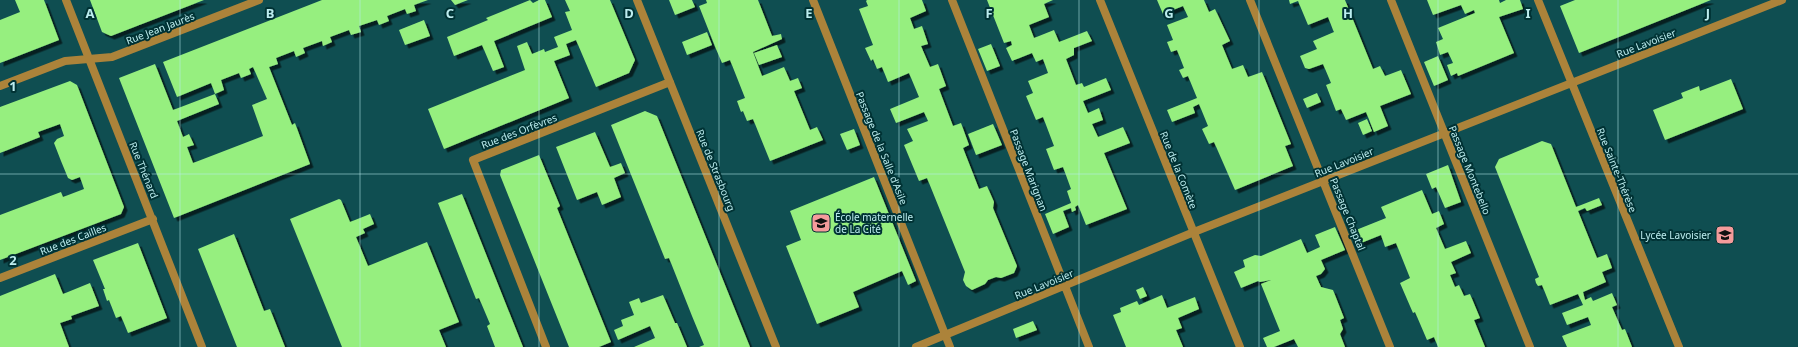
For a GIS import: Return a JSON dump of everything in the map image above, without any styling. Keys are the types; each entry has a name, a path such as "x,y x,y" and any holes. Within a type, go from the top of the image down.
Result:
{"street":[{"name":"Rue Thénard","path":"66,0 202,347"},
{"name":"Rue Jean Jaurès","path":"0,86 65,61 112,57 259,0"},
{"name":"Rue de Strasbourg","path":"637,0 776,347"},
{"name":"Passage de la Salle d'Asile","path":"812,0 950,347"},
{"name":"Passage Marignan","path":"952,0 1064,287 1089,347"},
{"name":"Rue de la Comète","path":"1100,0 1240,347"},
{"name":"Passage Chaptal","path":"1250,0 1324,180 1390,347"},
{"name":"Passage Montebello","path":"1391,0 1530,347"},
{"name":"Rue Sainte-Thérèse","path":"1538,0 1679,347"},
{"name":"Rue Lavoisier","path":"916,347 1194,232 1444,132 1782,0"},
{"name":"Rue des Orfèvres","path":"546,347 473,160 670,82"},
{"name":"Rue des Cailles","path":"0,278 153,219"}],"building":[{"path":"15,0 44,0 59,40 0,63 0,20 20,12"},
{"path":"90,0 204,0 111,36 102,32"},
{"path":"322,0 428,0 414,5 416,11 407,14 405,9 387,16 389,21 379,25 377,20 359,26 361,32 351,35 349,30 330,37 332,42 323,46 322,41 303,48 305,53 296,57 294,51 276,58 278,64 269,67 292,125 295,123 310,164 174,218 119,78 155,64 173,110 215,94 211,83 177,97 163,62","holes":["253,67 267,99 252,105 263,136 193,163 187,147 194,145 189,134 183,137 177,121 219,104 215,94 224,90 221,80 239,73 241,78 251,74 249,69"]},
{"path":"451,0 468,0 455,5"},
{"path":"530,0 533,3 539,0 545,0 552,17 494,41 504,67 493,71 482,45 454,56 447,37 488,20 486,18"},
{"path":"565,0 610,0 635,60 629,73 596,87 576,40 566,44 570,55 554,61 569,98 444,149 428,109 525,70 517,46 527,42 532,54 544,49 545,52 558,47 554,37 572,30 565,12 570,11"},
{"path":"669,0 692,0 695,7 675,15"},
{"path":"706,0 758,0 772,36 781,34 782,39 753,52 762,76 784,67 790,81 798,78 802,88 794,91 810,130 817,127 823,140 770,161 753,119 747,121 743,111 741,112 737,101 745,98 730,60 722,63 699,6 707,3"},
{"path":"867,0 922,0 926,11 910,18 914,29 922,26 928,44 921,46 930,67 938,64 946,86 939,89 953,126 961,123 969,145 963,148 979,189 987,186 994,202 993,208 1017,266 1014,273 1001,278 996,277 988,280 985,284 972,290 966,286 963,280 965,272 927,178 919,181 904,145 913,141 907,129 928,121 924,112 896,123 890,109 919,97 909,73 888,82 882,67 877,69 873,59 871,61 865,48 873,45 859,9 868,6"},
{"path":"987,0 1053,0 1044,4 1049,17 1029,25 1034,38 1054,30 1059,42 1087,31 1092,41 1074,48 1074,55 1066,59 1076,85 1082,83 1084,87 1106,78 1111,90 1083,101 1088,113 1099,108 1103,120 1092,124 1098,137 1123,127 1130,143 1104,153 1127,209 1086,225 1078,205 1075,207 1076,210 1072,212 1071,208 1063,211 1069,227 1053,234 1045,214 1071,203 1067,191 1071,189 1063,167 1054,170 1046,149 1054,146 1043,117 1036,120 1026,96 1033,93 1028,81 1048,73 1043,59 1036,62 1032,53 1012,61 1006,48 1012,45 1011,41 1004,43"},
{"path":"1157,0 1204,0 1209,12 1215,9 1230,41 1222,45 1232,69 1243,65 1248,77 1262,72 1291,144 1285,146 1293,166 1235,190 1214,142 1209,144 1202,129 1208,126 1199,104 1193,107 1195,113 1172,122 1167,110 1197,98 1188,76 1183,78 1179,70 1184,68 1177,50 1171,52 1167,42 1173,40 1167,25 1188,17 1183,6 1163,14"},
{"path":"1289,0 1345,0 1373,69 1380,66 1385,76 1401,70 1411,94 1380,106 1388,126 1374,132 1366,112 1346,120 1341,109 1336,111 1326,85 1331,83 1323,64 1309,69 1305,68 1300,56 1317,49 1313,41 1334,32 1328,17 1308,25 1298,1 1290,4"},
{"path":"1427,0 1499,0 1500,3 1506,0 1520,0 1523,9 1499,17 1514,53 1458,76 1457,73 1451,76 1447,65 1453,63 1448,52 1440,55 1436,42 1443,39 1438,28 1475,13 1474,10 1465,14 1461,5 1433,15"},
{"path":"1575,0 1711,0 1579,53 1560,6"},
{"path":"424,20 430,36 405,45 399,30"},
{"path":"707,32 712,45 687,55 682,42"},
{"path":"991,44 1000,66 987,71 978,49"},
{"path":"777,45 782,57 759,65 754,53"},
{"path":"1438,56 1448,80 1434,86 1424,62"},
{"path":"1731,79 1743,109 1665,140 1653,110 1683,98 1681,93 1699,86 1700,91"},
{"path":"70,81 77,85 124,207 121,214 0,260 0,215 61,192 63,197 84,189 80,177 72,180 68,178 54,143 57,139 64,136 60,124 38,132 40,137 0,153 0,107"},
{"path":"1317,93 1321,102 1307,108 1303,99"},
{"path":"645,111 657,116 750,347 699,347 704,345 669,258 665,259 611,125"},
{"path":"1367,119 1372,131 1363,135 1358,123"},
{"path":"993,124 1002,145 976,155 968,134"},
{"path":"854,129 860,145 847,150 840,134"},
{"path":"595,132 610,167 621,163 625,173 614,178 621,197 602,205 597,192 577,200 556,147"},
{"path":"1542,141 1551,144 1576,207 1599,198 1602,205 1587,211 1585,208 1578,211 1597,258 1607,254 1612,268 1602,272 1606,282 1583,292 1585,300 1591,297 1593,301 1612,293 1617,305 1612,307 1622,330 1625,329 1632,347 1567,347 1562,336 1591,325 1588,317 1567,325 1562,313 1583,305 1578,294 1550,305 1542,285 1538,286 1536,283 1535,279 1539,277 1495,167 1499,159"},
{"path":"539,155 560,206 557,208 611,342 599,347 569,347 500,175 501,170"},
{"path":"1448,165 1461,202 1445,208 1436,187 1432,189 1426,174"},
{"path":"874,177 916,281 908,285 902,271 853,292 859,307 817,324 786,246 801,240 790,211"},
{"path":"1422,190 1432,214 1439,211 1444,224 1436,228 1445,249 1466,241 1471,253 1451,262 1456,273 1450,275 1455,287 1459,285 1464,296 1470,294 1480,318 1474,320 1485,347 1438,347 1434,337 1427,340 1400,283 1410,278 1396,243 1385,247 1381,235 1356,245 1351,232 1386,218 1381,207"},
{"path":"462,194 523,347 495,347 487,326 490,324 479,298 476,299 438,203"},
{"path":"339,199 341,200 350,222 370,214 374,224 363,229 365,233 356,237 368,266 427,242 459,322 439,330 446,347 342,347 290,219"},
{"path":"1335,227 1345,250 1321,260 1325,269 1321,274 1316,276 1321,287 1333,290 1344,318 1340,320 1343,329 1340,334 1345,347 1298,347 1294,339 1274,347 1267,347 1263,338 1280,331 1261,284 1271,280 1258,281 1241,288 1234,272 1245,267 1243,260 1255,255 1261,256 1301,239 1307,253 1320,247 1315,235"},
{"path":"234,234 264,311 270,309 285,347 237,347 198,249"},
{"path":"138,243 167,318 128,333 121,316 116,318 109,300 107,301 103,289 105,289 93,260"},
{"path":"55,274 63,294 90,283 99,306 71,316 72,319 60,323 69,347 0,347 0,296"},
{"path":"1143,287 1147,296 1140,299 1136,290"},
{"path":"663,295 687,347 634,347 655,338 650,326 618,340 614,330 623,326 621,320 634,315 629,302 639,298 641,303"},
{"path":"1162,295 1167,308 1195,297 1199,309 1178,318 1182,328 1176,330 1183,347 1126,347 1113,315 1121,312 1120,308 1137,301 1139,305"},
{"path":"1033,321 1037,330 1016,338 1013,329"}],"place":[{"name":"École maternelle de La Cité","path":"821,223"},
{"name":"Lycée Lavoisier","path":"1725,235"}]}
